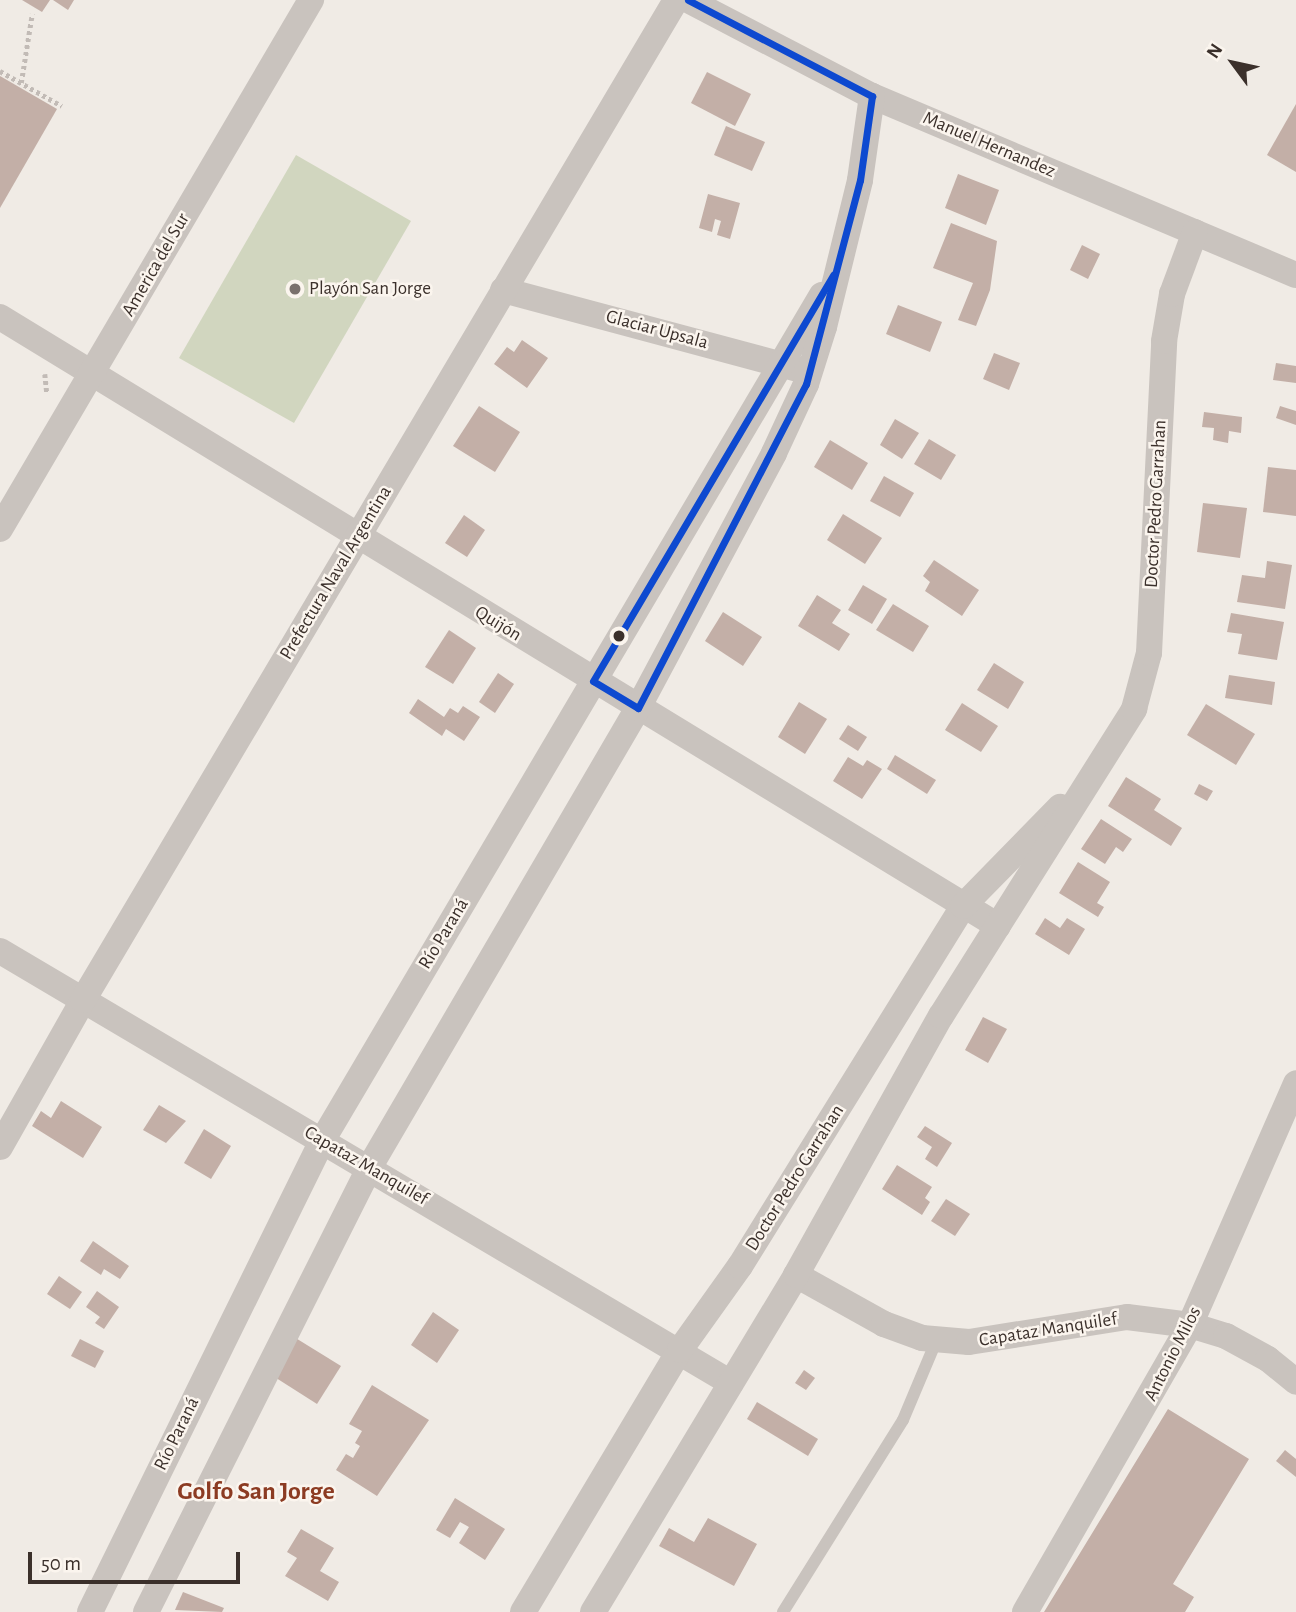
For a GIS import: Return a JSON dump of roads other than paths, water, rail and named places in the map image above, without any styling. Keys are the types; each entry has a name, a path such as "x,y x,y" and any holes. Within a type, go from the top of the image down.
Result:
{"street":[{"name":"America del Sur","path":"0,529 311,0"},
{"name":"Prefectura Naval Argentina","path":"0,1147 83,1000 676,0"},
{"name":"Manuel Hernandez","path":"688,0 872,96 1296,275"},
{"name":"Río Paraná","path":"146,1612 369,1168 638,708 774,453 809,374 860,180 872,96"},
{"name":"Doctor Pedro Garrahan","path":"593,1612 796,1275 941,1016 1134,709 1149,653 1164,341 1172,294 1195,232"},
{"name":"Río Paraná","path":"90,1612 322,1141 784,363 833,275"},
{"name":"Glaciar Upsala","path":"503,290 784,363 809,374"},
{"name":"Quijón","path":"0,317 93,372 357,538 998,926"},
{"name":"Doctor Pedro Garrahan","path":"523,1612 680,1350 740,1266 963,906 1098,769"},
{"name":"Capataz Manquilef","path":"0,951 680,1350 731,1383"},
{"name":"Antonio Milos","path":"1025,1612 1190,1325 1296,1083"},
{"name":"Capataz Manquilef","path":"796,1275 884,1324 937,1339 969,1342 1127,1317 1190,1325 1226,1336 1268,1359 1296,1381"}],"lane":[{"path":"783,1612 903,1420 937,1339"}],"place":[{"name":"Playón San Jorge","path":"295,289"}],"district":[{"name":"Golfo San Jorge","path":"256,1492"}]}
